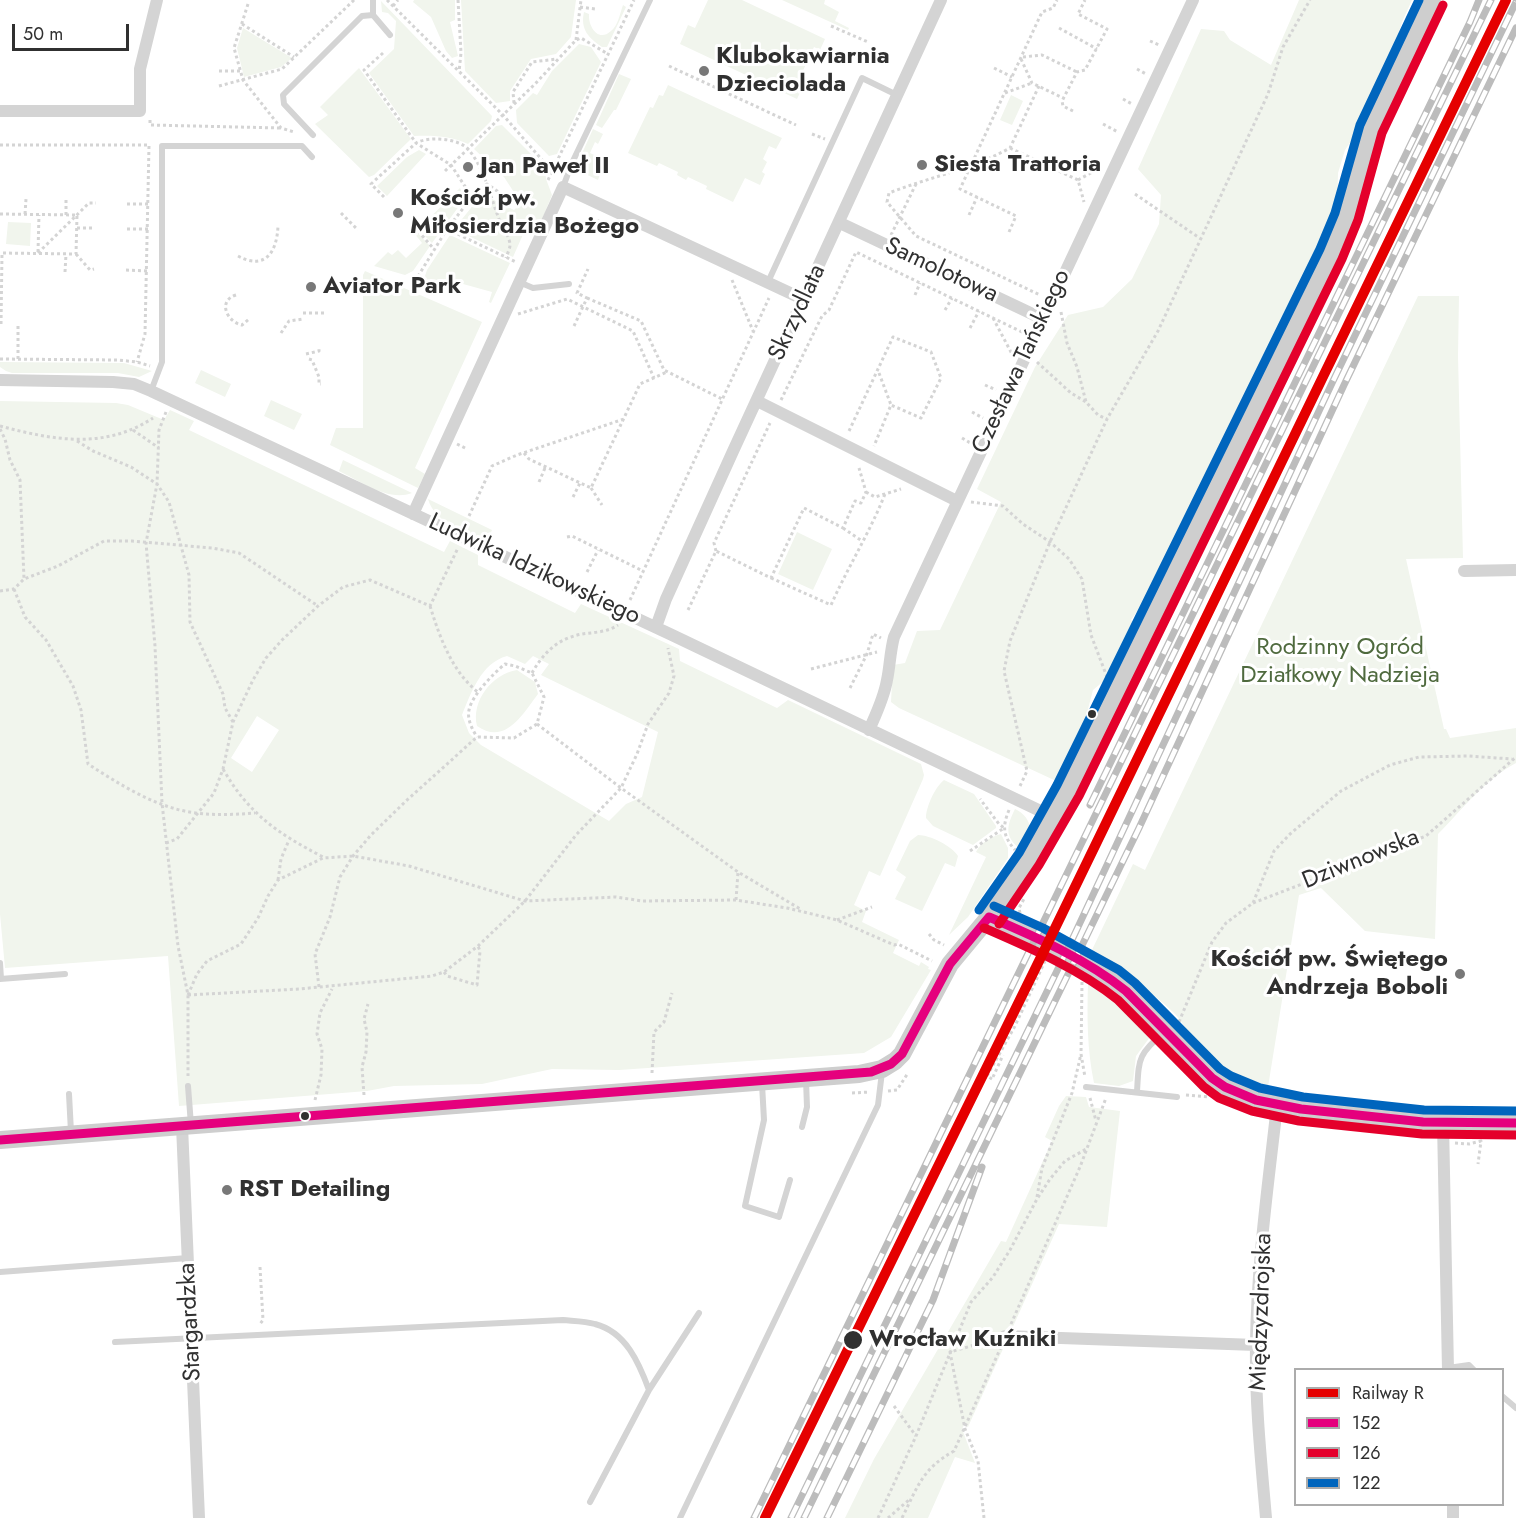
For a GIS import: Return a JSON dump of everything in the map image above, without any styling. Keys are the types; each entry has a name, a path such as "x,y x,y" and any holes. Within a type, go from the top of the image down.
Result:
{"street":[{"path":"0,111 141,111 140,69 157,0"},
{"name":"Skrzydlata","path":"656,627 666,599 941,0"},
{"name":"Czesława Tańskiego","path":"869,730 881,703 888,678 891,646 1022,360 1055,301 1088,221 1193,0"},
{"path":"0,1140 859,1074 882,1069 895,1061 902,1054 950,964 989,917 1029,859 1068,791 1331,255 1346,217 1371,129 1432,0"},
{"path":"413,514 525,266 564,186 805,300"},
{"name":"Samolotowa","path":"840,223 1043,319"},
{"name":"Ludwika Idzikowskiego","path":"0,380 113,382 134,384 151,391 656,627 1053,817"},
{"path":"757,401 957,501"},
{"path":"1464,571 1516,570"},
{"path":"989,917 1028,934 1112,980 1212,1078 1239,1094 1277,1106 1443,1124 1516,1123"},
{"name":"Międzyzdrojska","path":"1266,1518 1260,1450 1256,1345 1261,1256 1277,1106"},
{"path":"1443,1124 1448,1368"},
{"name":"Stargardzka","path":"187,1126 189,1258 199,1518"},
{"path":"1005,1336 1256,1345"}],"lane":[{"path":"373,0 373,15 390,35"},
{"path":"564,186 572,163 650,0"},
{"path":"313,135 284,104 283,95 362,16 373,15"},
{"path":"771,284 862,78 897,95"},
{"path":"151,391 162,362 162,146 302,146 312,157"},
{"path":"519,281 533,288 569,284"},
{"path":"0,963 0,979 64,974"},
{"path":"1137,1092 1138,1073 1144,1049 1167,1034"},
{"path":"680,1518 878,1105 882,1069"},
{"path":"802,1127 807,1107 806,1078"},
{"path":"762,1081 764,1120 745,1206 779,1217 790,1180"},
{"path":"187,1126 188,1086"},
{"path":"1086,1087 1176,1097"},
{"path":"69,1094 71,1135"},
{"path":"0,1272 189,1258"},
{"path":"590,1502 649,1390 699,1313"},
{"path":"115,1342 563,1320 597,1324 616,1334 632,1353 649,1390"},
{"path":"1453,1368 1469,1365 1472,1368"},
{"path":"1504,1397 1516,1408"}],"path":[{"path":"219,87 282,69 354,0"},
{"path":"387,0 503,115 552,170"},
{"path":"393,6 398,0"},
{"path":"458,0 461,53 459,72"},
{"path":"576,40 581,0"},
{"path":"548,180 633,1 626,0"},
{"path":"1009,232 1016,216 960,189 1042,12 1053,8 1057,0"},
{"path":"1022,58 1042,55 1077,72 1085,70 1107,28 1078,14 1085,0"},
{"path":"1018,791 1027,771 1004,671 1010,641 1050,542 1107,419 1158,331 1268,94 1283,47 1310,0"},
{"path":"248,4 234,48 243,80 281,128"},
{"path":"580,7 595,9"},
{"path":"242,24 295,57"},
{"path":"831,26 868,42"},
{"path":"1059,28 1097,49"},
{"path":"445,171 576,40 581,38 609,54"},
{"path":"383,53 364,70 416,143 451,165 472,197"},
{"path":"1022,58 1032,83"},
{"path":"514,104 513,92 532,62 558,59"},
{"path":"669,66 796,125"},
{"path":"994,68 1012,77"},
{"path":"219,71 241,71"},
{"path":"1073,111 1063,106 1064,98 1077,72"},
{"path":"1005,93 1032,83 1064,98"},
{"path":"1039,86 1010,148 971,166 938,178 917,182 890,193 887,202 916,236 1055,301 1086,402"},
{"path":"150,125 281,128 313,135"},
{"path":"384,198 371,184 416,143 442,140 460,144 468,149 487,184 499,221 510,243 506,258"},
{"path":"0,145 149,145 145,334 137,362"},
{"path":"1010,148 1078,180 1088,221"},
{"path":"890,237 917,182"},
{"path":"412,286 447,229 472,197 487,184"},
{"path":"487,184 516,204"},
{"path":"1135,194 1201,239"},
{"path":"969,215 977,197"},
{"path":"25,214 26,200"},
{"path":"66,200 66,215"},
{"path":"38,254 89,203 96,203"},
{"path":"128,204 148,204"},
{"path":"341,213 358,230"},
{"path":"0,214 77,215"},
{"path":"38,254 39,214"},
{"path":"77,215 76,254 90,270 94,269"},
{"path":"553,232 612,217"},
{"path":"238,256 255,262 268,256 276,245 278,226"},
{"path":"77,228 95,228"},
{"path":"127,229 148,229"},
{"path":"447,229 525,266"},
{"path":"418,231 434,249"},
{"path":"688,610 716,551 714,543 822,316 829,310 856,252 1034,338"},
{"path":"1,325 1,253 76,254"},
{"path":"65,272 66,254"},
{"path":"588,269 577,293 641,321 664,370 722,399"},
{"path":"126,270 147,271"},
{"path":"730,275 753,331"},
{"path":"915,295 920,283"},
{"path":"627,605 753,331 771,284"},
{"path":"236,296 230,297 225,312 237,324 242,325 249,319"},
{"path":"574,326 588,298"},
{"path":"945,310 952,298"},
{"path":"513,315 567,299 633,331 654,378"},
{"path":"970,328 979,311"},
{"path":"303,313 325,313"},
{"path":"993,318 1017,363 1022,360 1041,365 1071,393 1086,402 1098,415 1107,419"},
{"path":"281,333 289,321 303,319"},
{"path":"18,326 18,359"},
{"path":"891,405 921,418 941,378 931,352 893,337 848,446 866,492 875,497 916,485 917,481"},
{"path":"306,354 320,351 319,349"},
{"path":"0,359 118,360 137,362 160,369"},
{"path":"309,359 312,360 319,384 321,384"},
{"path":"878,371 891,405 874,447 880,451"},
{"path":"591,488 640,384 667,372"},
{"path":"168,399 166,413 159,430 157,484 146,543 162,803 178,946 188,995 188,1086"},
{"path":"0,428 77,441 133,430 153,418"},
{"path":"469,516 492,466 624,419"},
{"path":"0,428 10,460 20,480 24,579"},
{"path":"133,430 159,448"},
{"path":"77,441 93,451 131,467 157,484 169,502 189,576 190,622 223,694 225,708 233,722"},
{"path":"456,443 467,449"},
{"path":"524,453 529,459 545,468 591,488 602,505"},
{"path":"539,482 545,468"},
{"path":"573,497 580,483"},
{"path":"843,528 855,501 861,503 866,492"},
{"path":"716,551 831,605 877,515 885,494"},
{"path":"957,501 1003,506 1069,559 1082,579 1091,635 1111,682"},
{"path":"771,578 804,508 843,528 862,541"},
{"path":"567,537 572,536 643,571"},
{"path":"463,537 430,606 439,636 465,682 479,693"},
{"path":"0,591 14,589 24,579 58,566 104,541 212,548 239,553 318,606"},
{"path":"587,572 598,550"},
{"path":"166,843 177,839 214,793 223,769 233,722 266,658 318,606 343,587 370,580 430,606"},
{"path":"14,589 25,617 46,640 73,686 81,710 88,764 121,786 179,810 197,813 255,813"},
{"path":"532,673 543,655 570,637 609,631 620,621"},
{"path":"850,688 867,654 873,634 891,646"},
{"path":"188,995 332,987 432,976 444,972 478,946 525,901 576,836 621,788 648,724 669,693 674,676 668,649 672,635"},
{"path":"812,669 891,646"},
{"path":"319,987 315,954 330,917 340,877 353,856 399,808 477,737 514,738 537,724 544,697 532,673 505,664 492,674 469,710 470,727 477,737"},
{"path":"537,724 738,872 806,913"},
{"path":"1253,903 1274,851 1290,834 1341,791 1390,765 1419,757 1468,756 1512,759"},
{"name":"Dziwnowska","path":"1167,1034 1183,1014 1212,942 1226,923 1253,903 1426,836 1516,757"},
{"path":"223,769 237,792 255,813 289,840 323,858"},
{"path":"975,792 1004,828"},
{"path":"1011,806 1004,822 1004,828 1008,842 1022,854"},
{"path":"970,851 1004,828"},
{"path":"188,995 197,974 207,961 241,944 258,918 278,880 281,859 289,840"},
{"path":"278,880 323,858 353,856 409,866 525,901 616,897 642,901 736,900 788,908 837,920 894,945 898,944 937,963"},
{"path":"736,900 738,872"},
{"path":"837,920 872,907"},
{"path":"928,934 946,947"},
{"path":"444,972 447,976 477,985 480,951 478,946"},
{"path":"1003,1055 992,1078 987,1076 1015,1026 1046,959"},
{"path":"1082,978 1081,1054 1086,1087 1097,1122"},
{"path":"324,1101 314,1101 321,1075 322,1049 317,1034 320,1013 332,987"},
{"path":"641,1074 652,1073 654,1032 664,1022 672,993"},
{"path":"364,1097 362,1068 367,1032 364,1019 368,1004"},
{"path":"1037,1198 1042,1168 1072,1094 1081,1054"},
{"path":"902,1518 927,1470 938,1460 954,1451 965,1430 1088,1148 1107,1089"},
{"path":"1176,1097 1180,1094 1208,1097 1212,1094"},
{"path":"1455,1143 1469,1144 1480,1141 1478,1164"},
{"path":"878,1518 916,1436 971,1302 993,1277 1037,1198 1065,1161 1088,1148"},
{"path":"256,1327 263,1320 260,1267"},
{"path":"950,1352 1005,1336"},
{"path":"950,1352 965,1430 978,1461 984,1518"},
{"path":"894,1406 916,1436"},
{"path":"888,1518 912,1497"}],"green space":[{"path":"414,0 455,0 455,20 450,22 458,56 452,58 446,51 431,17 413,2"},
{"path":"461,0 576,0 571,37 556,54 531,59 510,91 510,101 496,103 465,71"},
{"path":"708,0 742,0 825,39 820,50 814,47 800,77 806,80 797,99 680,44 688,25 695,28"},
{"path":"782,0 825,0 824,4 839,12 835,21 849,28 848,30"},
{"path":"1299,0 1412,0 1402,22 1392,56 1395,57 1364,122 1345,150 1338,173 1337,213 1321,253 1225,453 1160,579 1131,620 1134,623 1111,675 1093,690 1088,709 1089,717 1059,779 1054,780 899,708 891,702 893,665 905,663 917,631 940,630 1001,502 977,489 1035,367 1068,315 1103,307 1132,279 1159,224 1161,195 1138,169 1201,29 1224,31 1230,40 1271,65"},
{"path":"381,1 492,116 491,121 468,144 442,137 414,136 369,73 394,49 396,21 388,13 382,12"},
{"path":"623,5 626,7 607,47 602,47 587,33 583,24 584,12 589,14 590,23 595,32 602,35 611,31 615,26"},
{"path":"243,28 292,58 281,67 244,77 237,48"},
{"path":"579,44 591,47 601,62 557,154 549,156 517,123 516,110 533,93 537,95 552,71"},
{"path":"359,68 411,139 374,175 369,177 315,124 328,115 320,107"},
{"path":"619,74 631,79 616,110 602,128 596,125"},
{"path":"668,85 782,138 776,149 769,146 763,159 767,162 762,172 765,174 760,185 745,178 733,202 688,177 686,180 677,175 678,172 659,163 657,166 628,153 650,107 653,108 659,95 663,96"},
{"path":"1011,95 1023,101 1012,125 1000,120"},
{"path":"502,125 545,168 552,195 536,234 525,230 513,257 454,229 479,198 488,197 514,210 521,203 504,177 474,149 496,126"},
{"path":"593,129 603,134 598,144 595,142 590,153 605,160 598,180 575,169"},
{"path":"419,150 426,154 387,196 377,186 407,157"},
{"path":"460,188 465,198 432,243 418,229"},
{"path":"8,222 31,223 30,246 6,244"},
{"path":"416,231 430,246 413,271 405,275 374,266 388,252 392,255 398,250 406,258 422,243 414,233"},
{"path":"450,235 510,263 491,303 489,302 492,292 445,279 427,283 425,276 427,270"},
{"path":"365,271 482,322 415,468 425,474 418,488 330,445 336,428 363,428 363,275"},
{"name":"Rodzinny Ogród Działkowy Nadzieja","path":"1418,296 1459,296 1458,356 1463,558 1406,559 1444,729 1450,738 1516,728 1516,763 1494,777 1474,795 1438,834 1435,939 1365,931 1321,888 1299,895 1268,1087 1245,1080 1224,1068 1198,1043 1164,1004 1091,952 1133,864 1145,870"},
{"path":"0,362 124,363 152,371 139,377 118,373 12,373 0,367"},
{"path":"201,370 231,384 225,397 195,383"},
{"path":"271,400 302,414 294,430 264,416"},
{"path":"0,401 116,403 128,405 164,420 170,410 194,421 189,430 444,552 450,541 478,555 478,565 575,613 581,604 679,649 680,661 777,708 788,700 921,764 924,775 880,876 869,871 854,905 866,911 862,922 899,940 893,953 919,966 921,962 931,970 891,1037 864,1053 619,1070 552,1069 482,1084 394,1086 367,1091 179,1106 168,956 5,968 0,914","holes":["507,656 525,664 533,656 549,664 541,675 658,732 642,797 626,804 609,821 481,745 469,733 462,715 473,689 490,665","257,716 279,730 252,772 231,758"]},
{"path":"343,460 412,493 393,495 365,485 339,471"},
{"path":"428,499 492,530 487,541 444,521 437,515"},
{"path":"797,532 832,549 813,590 778,574"},
{"path":"517,670 535,682 538,694 519,718 505,730 487,731 477,726 477,707 485,690 499,677"},
{"path":"944,780 974,794 996,826 973,845 933,826 926,818 937,787"},
{"path":"1015,809 1029,822 1029,839 1023,851 1012,841 1008,832"},
{"path":"1001,834 1008,848 1008,858 968,917 949,935 986,857 976,852 987,840"},
{"path":"918,835 940,842 951,848 958,856 955,867 945,863 922,911 895,899 906,877 896,870 910,841"},
{"path":"1088,983 1121,1008 1150,1037 1136,1056 1133,1081 1119,1086 1094,1083 1088,1033"},
{"path":"1066,1096 1086,1097 1089,1107 1120,1111 1107,1227 1059,1224 968,1427 964,1425 962,1429 975,1463 955,1457 928,1518 845,1518 874,1459 1001,1241 1006,1242 1052,1141 1045,1137"}],"railway":[{"path":"1090,805 1479,0"},
{"path":"754,1518 1491,0"},
{"path":"791,1518 1071,942 1333,381 1516,2"},
{"path":"804,1518 1139,828 1344,385 1516,28"},
{"path":"827,1518 933,1300 982,1167"}],"rail line":[{"name":"R","path":"765,1518 1041,957 1506,0"}],"transit line":[{"name":"122","path":"979,910 1019,853 1057,785 1320,249 1335,213 1360,125 1419,0"},
{"name":"126","path":"999,924 1039,865 1079,796 1342,259 1358,220 1382,133 1443,5"},
{"name":"122","path":"994,906 1043,928 1119,970 1135,983 1220,1069 1260,1088 1303,1097 1424,1110 1516,1111"},
{"name":"152","path":"989,917 1025,932 1111,979 1126,991 1212,1078 1225,1087 1256,1100 1301,1109 1423,1122 1516,1123"},
{"name":"152","path":"0,1140 871,1072 891,1064 902,1054 950,964 989,917"},
{"name":"126","path":"984,928 1087,978 1118,1000 1204,1087 1219,1098 1252,1111 1299,1121 1422,1134 1516,1135"}],"place":[{"name":"Klubokawiarnia Dzieciolada","path":"704,71"},
{"name":"Siesta Trattoria","path":"922,165"},
{"name":"Jan Paweł II","path":"468,167"},
{"name":"Kościół pw. Miłosierdzia Bożego","path":"398,213"},
{"name":"Aviator Park","path":"311,287"},
{"name":"Kościół pw. Świętego Andrzeja Boboli","path":"1460,974"},
{"name":"RST Detailing","path":"227,1190"},
{"name":"Wrocław Kuźniki","path":"853,1340"}]}
